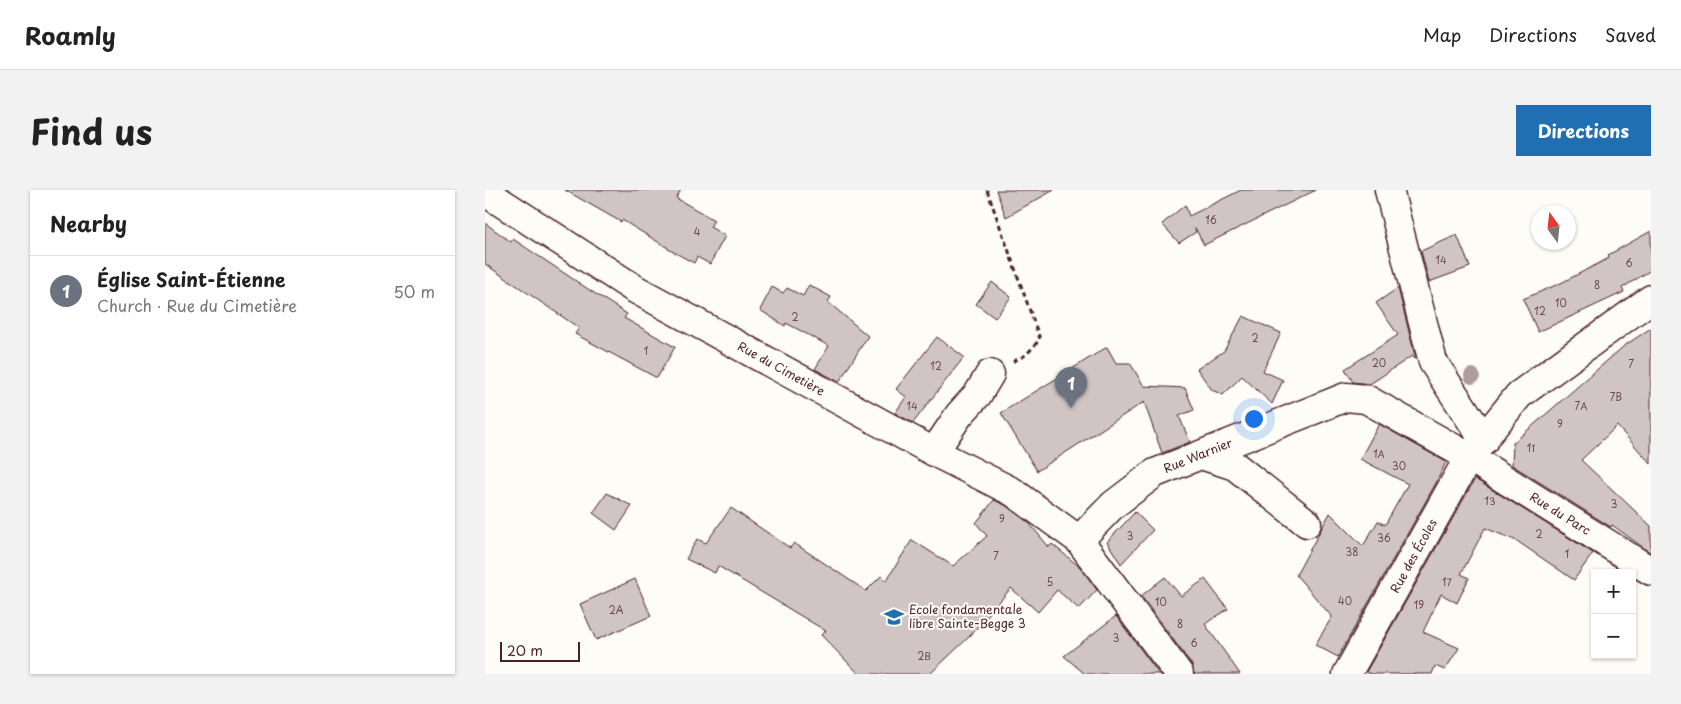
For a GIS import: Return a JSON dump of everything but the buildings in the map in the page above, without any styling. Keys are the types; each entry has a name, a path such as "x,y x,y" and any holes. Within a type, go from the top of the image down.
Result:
{"street":[{"path":"1389,190 1433,362 1476,448"},
{"name":"Rue du Cimetière","path":"485,192 635,289 927,449 1013,492 1079,540 1179,674"},
{"name":"Rue des Écoles","path":"1347,674 1476,448 1519,396 1651,299"},
{"path":"927,449 978,394 990,374"},
{"name":"Rue Warnier","path":"1079,540 1113,505 1155,473 1346,397 1366,399 1476,448"},
{"name":"Rue du Parc","path":"1476,448 1651,571"},
{"path":"1201,455 1235,466 1307,523"}],"path":[{"path":"987,190 1040,339 1026,355 990,374"}],"place":[{"name":"Église Saint-Étienne","path":"1071,408"},
{"name":"Ecole fondamentale libre Sainte-Begge 3","path":"894,617"}]}
